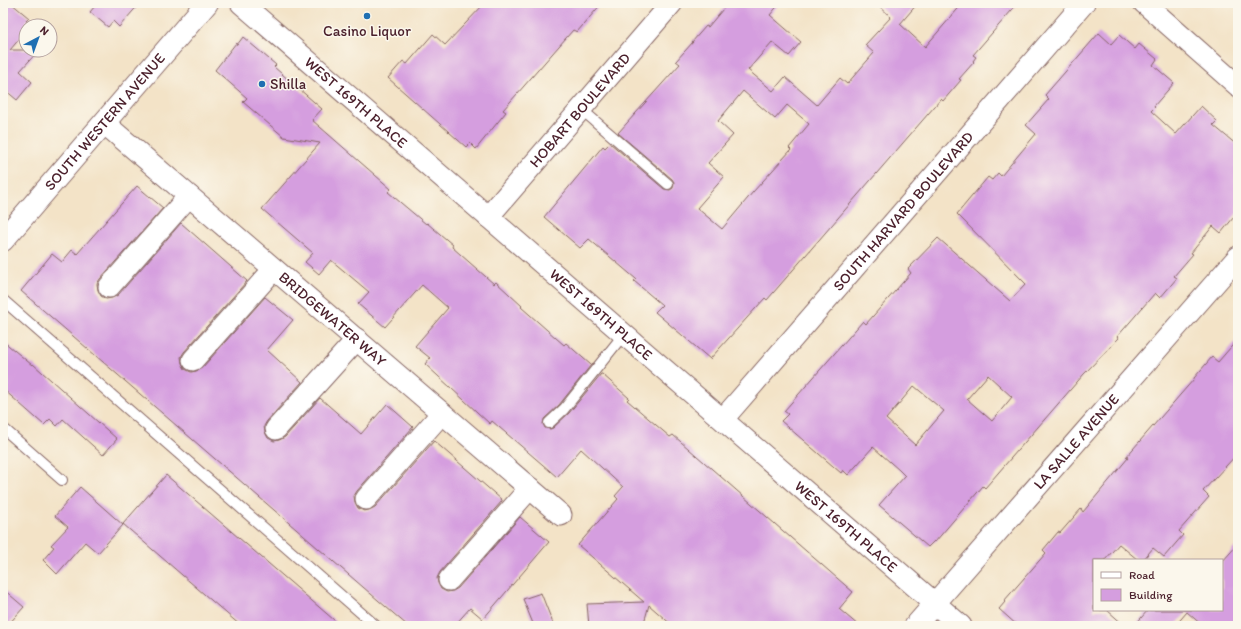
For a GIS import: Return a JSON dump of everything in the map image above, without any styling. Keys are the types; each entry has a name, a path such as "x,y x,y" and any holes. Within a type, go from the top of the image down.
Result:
{"main road":[{"name":"SOUTH WESTERN AVENUE","path":"5,235 207,3"}],"street":[{"name":"WEST 169TH PLACE","path":"241,3 962,626"},
{"name":"HOBART BOULEVARD","path":"488,217 672,3"},
{"name":"SOUTH HARVARD BOULEVARD","path":"723,419 1084,3"},
{"path":"1144,3 1238,86"},
{"name":"BRIDGEWATER WAY","path":"104,123 561,515"},
{"path":"109,287 189,196"},
{"name":"LA SALLE AVENUE","path":"915,626 936,604 1238,257"},
{"path":"193,360 274,269"},
{"path":"276,430 357,340"},
{"path":"366,499 442,413"},
{"path":"449,580 530,488"}],"lane":[{"path":"582,109 668,184"},
{"path":"3,300 376,626"},
{"path":"549,423 564,409 624,334"},
{"path":"3,428 62,480"}],"building":[{"path":"3,3 11,3 29,18 18,18 18,40 10,50 18,50 18,58 32,58 20,71 32,82 17,100 4,89 3,91"},
{"path":"92,3 140,3 119,27 113,21 108,27 90,12 95,6"},
{"path":"485,3 602,3 577,32 573,30 503,110 506,112 476,149 470,143 466,147 388,78 403,61 407,64 433,34 445,45"},
{"path":"728,3 780,3 770,15 801,42 789,56 772,42 748,70 773,91 785,77 817,105 840,78 847,84 874,53 865,45 891,17 876,3 918,3 900,24 925,47 963,3 1018,3 973,55 976,57 973,61 974,62 943,101 941,99 767,300 765,298 710,359 655,312 662,305 634,281 636,279 589,239 580,248 544,217 603,146 605,148 610,143 664,189 670,190 673,188 674,182 672,179 618,133 680,64 676,61 706,26 708,27","holes":["743,91 775,119 787,105 809,124 789,148 791,150 722,229 697,208 724,177 708,163 733,135 718,121"]},
{"path":"1099,33 1111,44 1119,35 1135,49 1139,44 1157,59 1153,65 1174,83 1151,111 1176,134 1201,106 1217,121 1213,125 1238,146 1238,212 1221,233 1213,226 1191,253 1193,254 1174,276 1177,278 1160,298 1155,293 1117,337 1119,338 1084,374 985,488 983,486 935,542 934,541 928,547 879,505 905,476 873,447 848,475 843,470 841,473 781,421 788,414 784,411 863,321 866,324 911,273 908,269 938,238 1010,301 1026,284 957,214 988,177 992,180 998,173 1001,176 1036,134 1026,125 1049,99 1045,95","holes":["988,375 1012,397 992,421 967,399","914,386 944,411 915,445 886,419"]},
{"path":"243,37 276,65 274,67 322,109 312,120 391,189 388,192 453,245 452,247 494,284 496,282 522,306 521,307 564,345 566,343 591,365 559,405 544,419 543,424 545,428 553,428 569,413 602,374 629,398 627,400 670,437 673,435 853,592 839,609 859,626 673,626 649,605 643,626 589,626 587,604 644,602 578,545 618,499 615,496 623,487 581,449 557,477 492,421 490,424 425,364 430,358 415,346 448,308 422,285 385,327 358,304 369,292 331,260 319,274 305,262 313,253 262,209 320,143 284,137 243,102 247,98 215,70 236,43 237,45"},
{"path":"137,186 163,208 100,279 97,284 101,296 106,299 118,295 181,223 247,281 184,352 181,357 185,369 191,372 202,368 265,297 293,320 267,350 302,382 267,421 264,426 268,438 274,441 285,437 320,398 361,434 387,404 413,427 357,491 354,496 358,508 364,511 375,507 434,441 502,500 440,572 437,578 441,589 447,592 458,588 520,517 549,542 483,619 470,608 454,626 408,626 21,291 52,254 62,262 72,250 77,254"},
{"path":"1238,339 1238,453 1203,491 1209,497 1179,531 1183,535 1164,557 1153,548 1144,559 1137,559 1119,544 1106,559 1093,559 1093,611 1108,611 1125,626 1018,626 999,609 1005,602 1004,601 1046,553 1043,550 1058,532 1060,533 1081,509 1083,512 1128,458 1126,457 1212,357 1218,362"},
{"path":"3,341 32,365 33,364 117,439 103,455 63,419 57,426 50,419 44,425 3,389"},
{"path":"166,475 341,626 241,626 123,524"},
{"path":"80,487 123,525 98,553 85,542 57,574 43,560 54,547 51,545 68,527 55,516"},
{"path":"1238,544 1238,626 1203,626 1187,612 1175,626 1134,626 1147,611 1223,611 1223,561"},
{"path":"3,589 24,607 7,626 3,626"},
{"path":"541,593 554,626 534,626 523,599"}],"place":[{"name":"Casino Liquor","path":"367,16"},
{"name":"Shilla","path":"262,84"}]}
